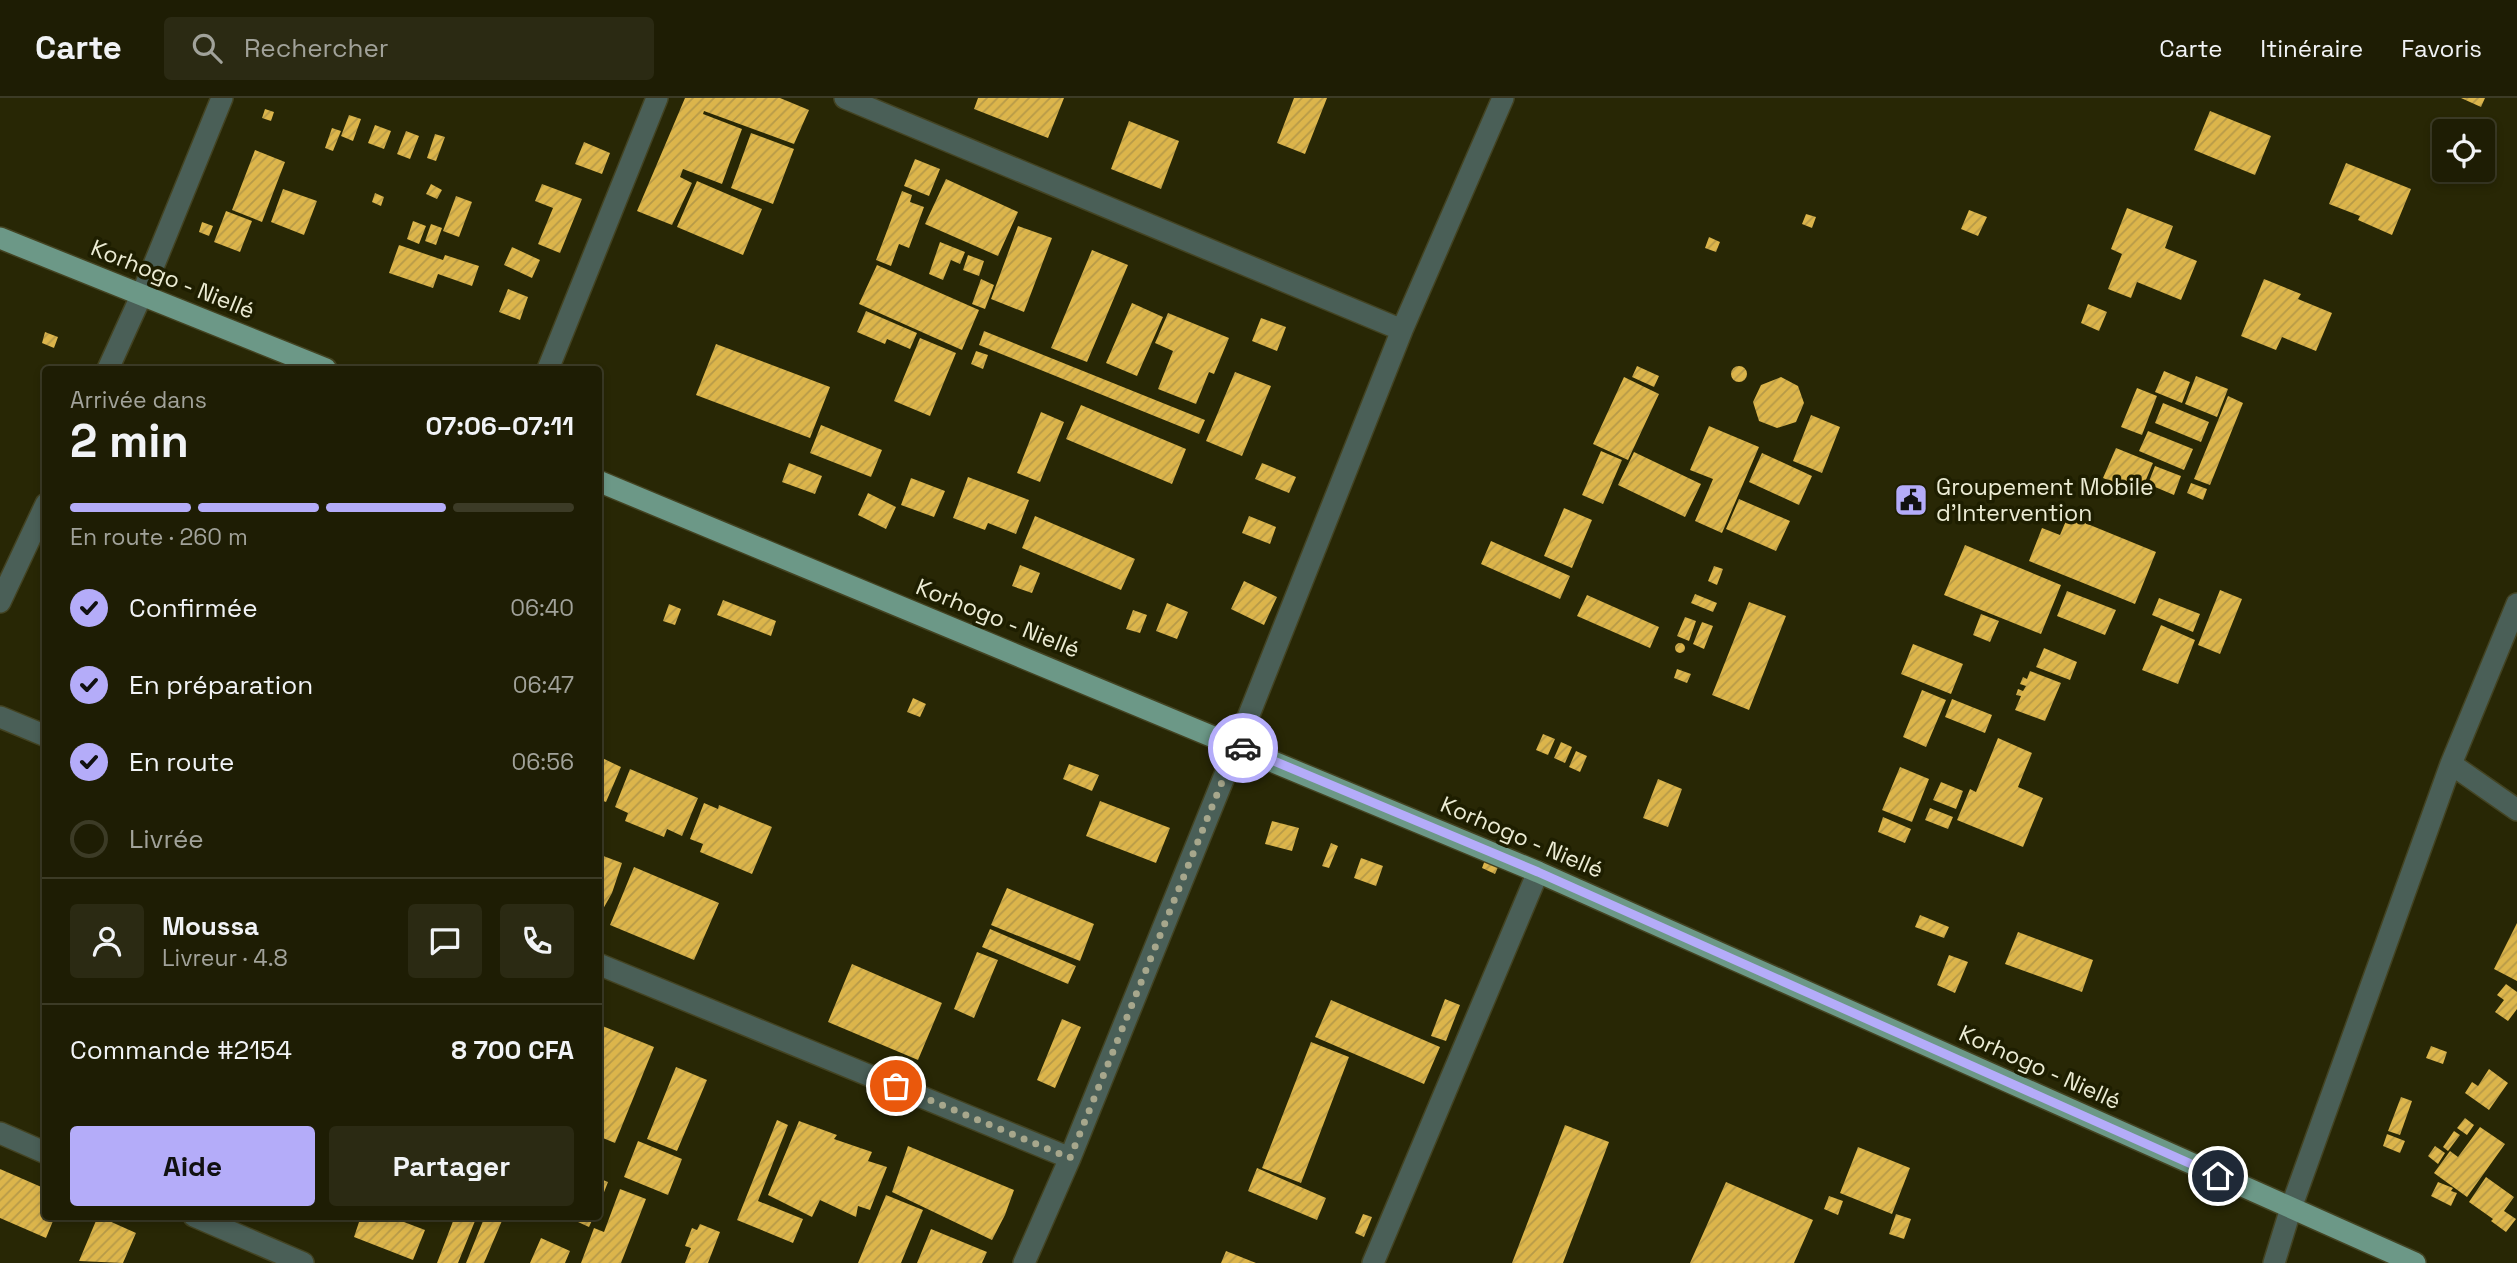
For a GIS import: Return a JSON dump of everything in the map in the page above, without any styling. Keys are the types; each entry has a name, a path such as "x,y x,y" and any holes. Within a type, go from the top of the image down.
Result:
{"main road":[{"name":"Korhogo - Niellé","path":"0,238 319,366"},
{"name":"Korhogo - Niellé","path":"602,483 1538,872 2415,1263"}],"street":[{"path":"109,366 142,294 222,98"},
{"path":"549,366 657,98"},
{"path":"845,98 1402,330"},
{"path":"1024,1263 1070,1158 1402,330 1503,98"},
{"path":"0,602 42,513"},
{"path":"2274,1263 2291,1208 2451,764 2517,604"},
{"path":"0,717 42,734"},
{"path":"2451,764 2517,810"},
{"path":"1373,1263 1538,872"},
{"path":"602,966 1070,1158"},
{"path":"0,1133 42,1151"},
{"path":"203,1220 303,1263"}],"building":[{"path":"685,98 780,98 809,110 794,144 704,111 703,114 742,129 722,184 683,169 680,177 692,183 672,225 637,211"},
{"path":"978,98 1064,98 1048,138 974,109"},
{"path":"1294,98 1327,98 1305,154 1277,143"},
{"path":"2461,98 2485,98 2481,107"},
{"path":"265,109 274,112 271,121 262,118"},
{"path":"2210,111 2271,136 2255,175 2194,150"},
{"path":"349,115 361,119 353,141 341,136"},
{"path":"1129,121 1179,141 1161,189 1111,169"},
{"path":"375,125 391,131 384,149 368,143"},
{"path":"332,128 341,131 333,151 325,148"},
{"path":"406,131 419,136 410,159 397,154"},
{"path":"751,133 794,149 773,204 731,188"},
{"path":"435,134 445,137 436,161 427,158"},
{"path":"584,142 610,153 602,174 575,164"},
{"path":"255,150 285,162 262,222 232,210"},
{"path":"915,159 940,169 929,196 904,186"},
{"path":"2346,163 2411,189 2392,235 2358,220 2360,216 2329,204"},
{"path":"946,179 1018,212 998,256 925,224"},
{"path":"697,181 762,209 743,255 677,227"},
{"path":"431,184 442,190 437,199 426,194"},
{"path":"542,184 582,199 560,253 538,244 553,208 535,201"},
{"path":"283,189 317,201 304,235 271,222"},
{"path":"902,191 912,195 910,202 924,207 909,248 899,244 891,266 876,260"},
{"path":"375,193 384,197 381,206 372,202"},
{"path":"456,196 472,202 459,237 443,231"},
{"path":"2127,208 2173,226 2165,248 2197,261 2181,300 2137,282 2131,298 2108,289 2122,254 2111,249"},
{"path":"1969,210 1987,217 1978,236 1961,229"},
{"path":"226,211 252,221 240,252 214,242"},
{"path":"1806,214 1816,217 1812,228 1802,224"},
{"path":"413,221 426,226 419,244 407,239"},
{"path":"202,222 213,226 209,236 199,232"},
{"path":"431,224 442,228 436,245 425,241"},
{"path":"1018,226 1052,238 1024,312 991,299"},
{"path":"1709,237 1720,242 1716,252 1705,248"},
{"path":"940,242 965,252 960,264 951,260 943,280 929,274"},
{"path":"399,245 443,260 445,255 479,266 472,286 438,274 433,288 389,273"},
{"path":"512,247 540,260 532,278 504,265"},
{"path":"1092,250 1128,265 1087,362 1051,348"},
{"path":"968,255 984,261 979,276 963,270"},
{"path":"877,265 979,310 962,350 859,304"},
{"path":"981,279 994,285 985,309 972,304"},
{"path":"2264,279 2301,294 2298,299 2332,313 2316,351 2282,337 2276,350 2241,336"},
{"path":"508,289 528,297 520,320 499,312"},
{"path":"1132,303 1163,317 1137,376 1106,363"},
{"path":"2088,304 2107,312 2099,331 2081,323"},
{"path":"866,311 917,333 910,349 887,339 885,344 857,332"},
{"path":"1168,313 1229,338 1214,374 1209,372 1196,404 1158,389 1173,351 1155,343"},
{"path":"1261,318 1286,327 1277,351 1252,341"},
{"path":"984,331 1205,420 1199,434 979,345"},
{"path":"45,332 58,337 54,348 42,343"},
{"path":"920,338 956,353 930,416 894,401"},
{"path":"716,344 830,387 810,438 696,395"},
{"path":"976,351 988,355 983,369 971,364"},
{"path":"1637,366 1659,376 1654,387 1632,377"},
{"path":"1739,366 1747,374 1739,382 1731,374"},
{"path":"2164,371 2190,382 2182,403 2155,392"},
{"path":"1235,372 1271,386 1242,456 1206,441"},
{"path":"2196,376 2228,389 2217,417 2185,404"},
{"path":"1624,377 1659,394 1628,460 1593,444"},
{"path":"1781,377 1798,386 1804,403 1796,422 1777,428 1759,421 1753,402 1761,385"},
{"path":"2137,388 2157,396 2142,435 2121,427"},
{"path":"2228,396 2243,403 2210,485 2194,479"},
{"path":"2163,403 2209,422 2201,442 2155,423"},
{"path":"1081,405 1186,449 1172,484 1066,439"},
{"path":"1041,412 1064,422 1040,482 1017,473"},
{"path":"1811,415 1840,427 1822,473 1793,461"},
{"path":"821,425 882,450 871,477 810,453"},
{"path":"1709,426 1759,447 1722,533 1695,521 1713,479 1690,470"},
{"path":"2148,431 2193,449 2184,470 2139,451"},
{"path":"2116,448 2153,463 2140,494 2103,478"},
{"path":"1601,451 1622,460 1603,504 1582,495"},
{"path":"1634,452 1701,484 1685,517 1618,485"},
{"path":"1762,453 1812,476 1799,505 1749,482"},
{"path":"789,463 822,476 815,494 782,482"},
{"path":"1262,463 1296,477 1289,493 1255,479"},
{"path":"2155,466 2181,476 2174,495 2148,484"},
{"path":"968,477 1029,500 1016,534 988,523 985,530 953,518"},
{"path":"911,478 945,491 934,517 901,505"},
{"path":"2191,483 2207,489 2203,500 2187,493"},
{"path":"868,493 896,507 886,529 858,515"},
{"path":"1739,499 1790,521 1776,551 1726,529"},
{"path":"1564,508 1592,520 1572,568 1544,556"},
{"path":"1035,516 1135,559 1121,590 1022,548"},
{"path":"1249,516 1276,527 1270,544 1242,533"},
{"path":"2068,516 2156,552 2135,604 2029,561 2042,528 2060,535"},
{"path":"1491,541 1570,576 1560,599 1481,564"},
{"path":"1965,545 2061,585 2041,634 1944,595"},
{"path":"1020,565 1040,573 1032,593 1012,586"},
{"path":"1714,566 1723,569 1717,585 1708,581"},
{"path":"1244,581 1277,597 1264,625 1231,609"},
{"path":"2220,590 2242,599 2220,654 2198,645"},
{"path":"2067,591 2116,610 2105,635 2057,616"},
{"path":"1695,594 1717,603 1713,612 1691,603"},
{"path":"1587,595 1659,627 1650,648 1577,616"},
{"path":"2159,598 2200,614 2193,632 2152,615"},
{"path":"723,600 776,621 771,636 717,615"},
{"path":"1749,602 1786,616 1749,710 1712,695"},
{"path":"1167,603 1188,612 1177,639 1156,631"},
{"path":"669,604 681,609 675,625 663,621"},
{"path":"1133,610 1147,615 1140,633 1126,629"},
{"path":"1981,614 1999,621 1990,642 1973,635"},
{"path":"1685,617 1696,621 1689,641 1677,636"},
{"path":"1702,622 1713,626 1704,649 1693,644"},
{"path":"2161,625 2195,640 2178,684 2142,670"},
{"path":"1680,643 1685,648 1680,653 1675,648"},
{"path":"1913,644 1963,664 1951,694 1901,674"},
{"path":"2044,648 2077,662 2070,680 2036,667"},
{"path":"1677,669 1691,674 1687,683 1674,678"},
{"path":"2030,671 2061,683 2045,721 2015,710 2021,696 2016,695 2018,689 2023,691 2026,686 2020,684 2023,677 2027,679"},
{"path":"1922,690 1946,700 1926,747 1903,737"},
{"path":"913,698 926,704 920,717 907,712"},
{"path":"1952,699 1992,715 1985,733 1945,717"},
{"path":"1543,734 1555,739 1548,755 1536,750"},
{"path":"1998,738 2032,753 2018,787 2043,798 2023,847 1957,820 1970,789 1976,792"},
{"path":"1561,742 1572,747 1565,763 1554,758"},
{"path":"1576,751 1587,756 1580,772 1569,767"},
{"path":"602,758 621,767 606,802 602,800"},
{"path":"1069,764 1099,775 1092,791 1063,779"},
{"path":"1900,767 1929,779 1912,822 1882,810"},
{"path":"630,769 698,798 682,836 667,829 664,837 625,821 628,813 615,807"},
{"path":"1658,779 1682,789 1668,827 1643,818"},
{"path":"1941,782 1963,791 1956,809 1933,800"},
{"path":"1100,801 1170,828 1156,863 1086,836"},
{"path":"704,803 718,809 719,805 772,827 752,874 700,852 703,844 690,839"},
{"path":"1930,808 1953,817 1948,829 1925,820"},
{"path":"1883,817 1911,829 1905,843 1878,832"},
{"path":"1272,821 1299,828 1292,851 1265,844"},
{"path":"1331,843 1338,846 1329,868 1322,866"},
{"path":"602,856 622,863 612,893 602,911"},
{"path":"1361,858 1383,866 1376,886 1354,878"},
{"path":"1485,860 1499,865 1495,874 1482,868"},
{"path":"634,867 719,903 694,960 610,925"},
{"path":"1007,888 1094,924 1080,961 991,925"},
{"path":"1920,915 1949,927 1944,938 1915,927"},
{"path":"2517,923 2517,981 2494,969"},
{"path":"990,929 1076,966 1068,984 982,947"},
{"path":"2018,932 2093,960 2082,992 2005,964"},
{"path":"977,952 998,960 974,1018 954,1009"},
{"path":"1949,955 1968,962 1955,993 1937,985"},
{"path":"852,964 942,1003 918,1060 828,1022"},
{"path":"2506,984 2517,992 2517,1009 2508,1021 2495,1012 2504,1000 2497,995"},
{"path":"1445,999 1460,1005 1446,1041 1431,1036"},
{"path":"1331,1000 1440,1047 1424,1084 1315,1037"},
{"path":"1062,1019 1081,1027 1055,1088 1037,1080"},
{"path":"602,1026 654,1047 615,1143 602,1138"},
{"path":"1311,1042 1349,1057 1301,1183 1262,1168"},
{"path":"2431,1046 2447,1052 2443,1064 2426,1058"},
{"path":"676,1067 707,1080 677,1151 647,1139"},
{"path":"2489,1069 2508,1083 2489,1110 2465,1093 2472,1082 2478,1086"},
{"path":"2401,1097 2412,1101 2400,1135 2388,1131"},
{"path":"2465,1118 2474,1125 2467,1135 2457,1128"},
{"path":"777,1120 788,1125 758,1201 803,1219 793,1243 737,1220"},
{"path":"799,1121 837,1135 834,1139 872,1152 868,1161 887,1167 870,1210 858,1206 856,1217 820,1200 812,1217 768,1195"},
{"path":"1565,1125 1609,1142 1563,1263 1512,1263"},
{"path":"2480,1127 2505,1144 2467,1197 2434,1173 2450,1151 2458,1157"},
{"path":"2454,1131 2460,1135 2448,1151 2443,1147"},
{"path":"2387,1134 2405,1141 2400,1153 2383,1146"},
{"path":"638,1141 682,1159 668,1195 624,1177"},
{"path":"908,1146 1014,1190 992,1240 892,1192"},
{"path":"2435,1146 2445,1153 2438,1164 2428,1156"},
{"path":"1858,1147 1910,1168 1892,1214 1840,1193"},
{"path":"1257,1168 1326,1198 1317,1220 1248,1191"},
{"path":"0,1169 42,1187 42,1220 53,1220 46,1238 0,1218"},
{"path":"2486,1177 2514,1197 2504,1211 2516,1219 2506,1232 2469,1202"},
{"path":"602,1180 608,1182 602,1197"},
{"path":"1726,1182 1813,1220 1794,1263 1690,1263"},
{"path":"2438,1182 2453,1188 2451,1191 2457,1193 2451,1206 2431,1196"},
{"path":"620,1189 646,1199 621,1263 581,1263 594,1228 604,1232"},
{"path":"886,1195 923,1210 901,1263 858,1263"},
{"path":"1829,1196 1843,1201 1838,1215 1824,1209"},
{"path":"1363,1214 1372,1217 1364,1237 1355,1233"},
{"path":"1896,1214 1911,1219 1904,1239 1889,1234"},
{"path":"96,1220 107,1220 136,1233 123,1263 79,1261"},
{"path":"360,1220 405,1220 425,1230 413,1260 354,1237"},
{"path":"453,1220 475,1220 458,1263 437,1263"},
{"path":"483,1220 502,1220 484,1263 466,1263"},
{"path":"579,1220 592,1220 589,1227 578,1222"},
{"path":"700,1224 720,1232 708,1263 685,1263 691,1248 685,1246 692,1228 697,1230"},
{"path":"931,1229 987,1252 982,1263 917,1263"},
{"path":"541,1238 570,1251 565,1263 530,1263"},
{"path":"1226,1251 1256,1263 1221,1263"}],"way so far":[{"path":"896,1086 1070,1158 1237,745 1243,748"}],"place":[{"name":"Groupement Mobile d'Intervention","path":"1911,500"}],"route":[{"path":"1243,748 1538,872 2218,1176"}]}
